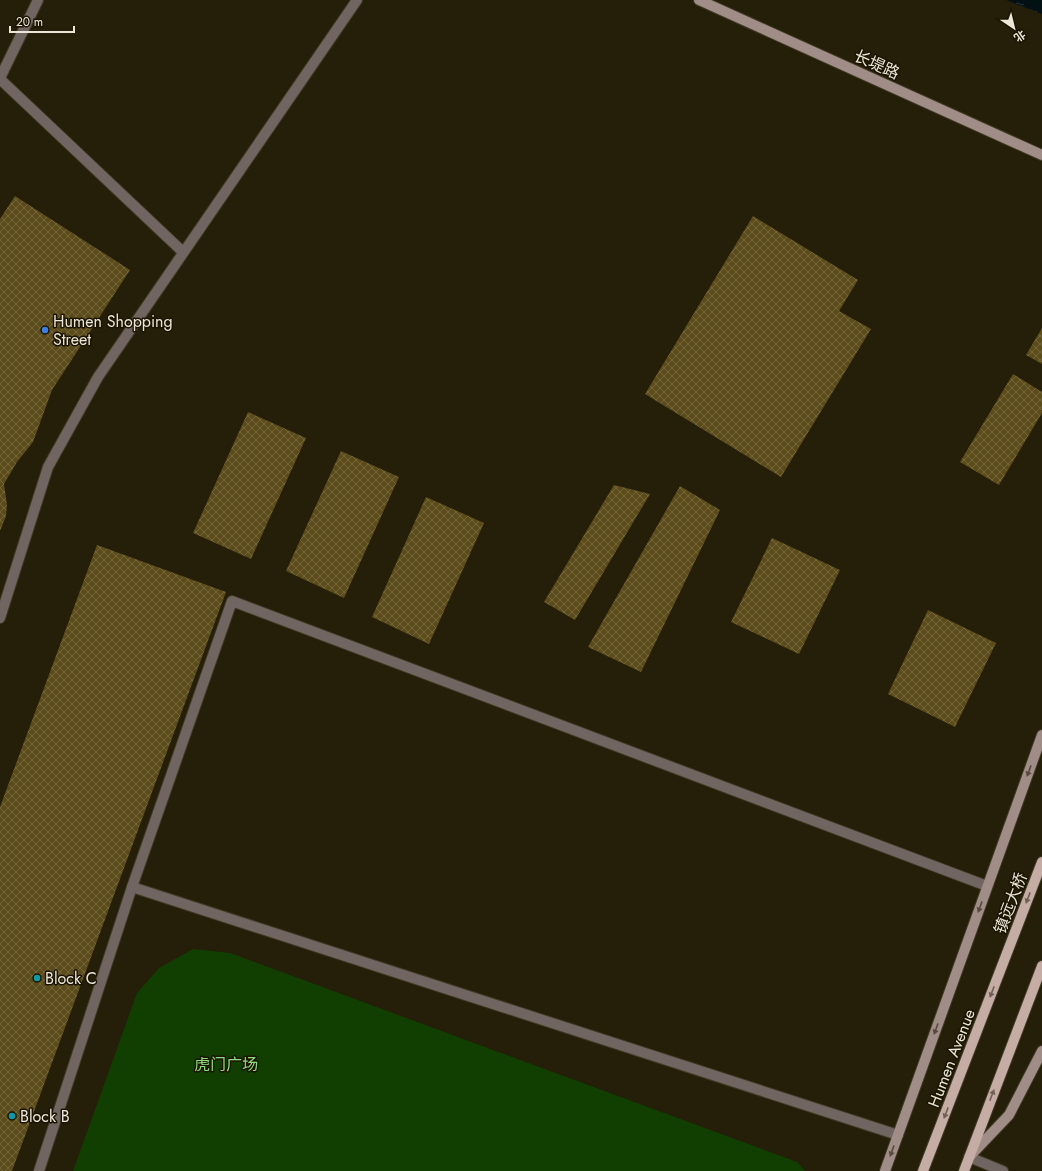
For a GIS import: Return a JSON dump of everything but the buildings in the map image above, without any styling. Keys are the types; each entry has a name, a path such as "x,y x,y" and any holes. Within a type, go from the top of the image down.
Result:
{"main road":[{"name":"长堤路","path":"699,0 1042,155"},
{"path":"885,1171 1042,734"},
{"name":"镇远大桥","path":"1006,956 1042,862"},
{"name":"Humen Avenue","path":"923,1171 1006,956"},
{"path":"964,1171 1042,967"},
{"path":"969,1157 1009,1114 1042,1051"}],"street":[{"path":"38,0 0,78 183,252"},
{"path":"0,618 48,467 98,377 357,0"},
{"path":"40,1171 132,887 232,600 988,886"},
{"path":"132,887 898,1135"},
{"path":"969,1157 1003,1171"}],"green space":[{"name":"虎门广场","path":"193,949 230,953 797,1162 805,1171 73,1171 137,993 159,968"}],"water":[{"path":"1006,0 1042,0 1042,14"}],"place":[{"name":"Humen Shopping Street","path":"45,330"},
{"name":"Block C","path":"37,978"},
{"name":"Block B","path":"12,1116"}]}
